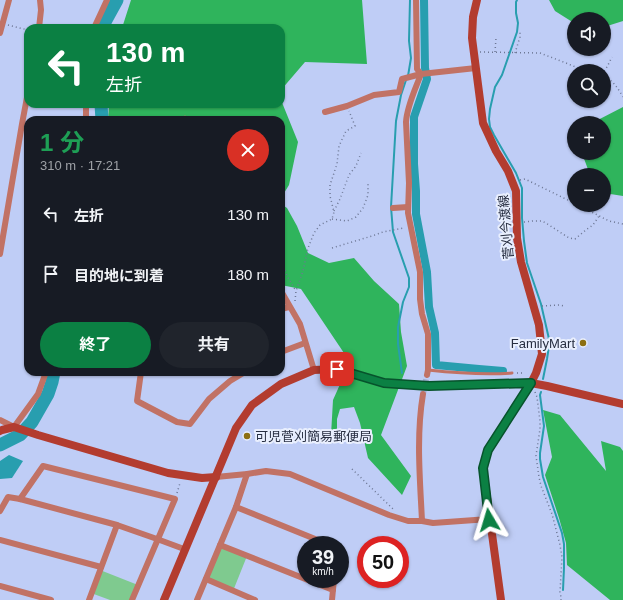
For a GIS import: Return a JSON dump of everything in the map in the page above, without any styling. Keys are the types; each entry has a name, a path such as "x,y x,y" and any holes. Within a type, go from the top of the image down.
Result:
{"street":[{"path":"0,33 8,0"},
{"path":"39,24 41,10 40,0"},
{"path":"96,24 107,0"},
{"path":"416,0 417,69 421,74"},
{"name":"菅刈今渡線","path":"477,0 473,17 472,38 483,123 496,151 508,170 516,191 517,238 521,262 539,325 542,354 531,383 488,450 483,468 501,600"},
{"path":"325,112 347,106 374,95 399,92 402,79 421,74 476,68"},
{"path":"421,74 406,116 409,183 408,213 420,272 420,299 422,314 428,334 428,373"},
{"path":"0,254 25,108"},
{"path":"393,208 408,207"},
{"path":"285,298 300,324 314,370"},
{"path":"285,308 290,307"},
{"path":"285,350 305,343"},
{"path":"164,600 184,549 236,428 252,406 281,384 314,370 337,369 384,383 429,386 531,383 623,404"},
{"path":"0,431 14,427 38,394 45,376"},
{"path":"140,376 137,401 177,422 190,424 209,399 234,376"},
{"path":"422,522 419,455 420,410 423,394"},
{"path":"0,420 14,427 38,435 182,476 202,478 266,471 290,474 389,515 408,521 432,523 489,520"},
{"path":"20,498 43,466 175,499 132,600"},
{"path":"197,600 236,506 247,474"},
{"path":"0,511 8,497 20,498 117,525 184,549"},
{"path":"236,506 308,536"},
{"path":"89,600 117,525"},
{"path":"0,540 101,567"},
{"path":"220,545 333,590 332,600"},
{"path":"206,579 255,600"},
{"path":"0,586 51,600"}],"lane":[{"path":"428,373 512,373"}],"path":[{"path":"2,24 24,29"},
{"path":"515,53 520,37 520,30"},
{"path":"495,52 496,38"},
{"path":"474,52 534,52 568,64"},
{"path":"608,64 612,57"},
{"path":"611,80 617,86 623,97"},
{"path":"334,212 330,196 330,186 337,164 339,146 346,131 355,126 347,106"},
{"path":"332,219 349,175 356,166 361,153"},
{"path":"522,179 525,179 567,200"},
{"path":"290,307 295,304 296,291 303,271 308,248 314,233 320,225 332,219 347,221 356,217 363,208 368,195 368,184"},
{"path":"591,212 609,221 623,224"},
{"path":"528,222 542,221 569,238 575,239 587,228 593,225 599,216"},
{"path":"332,248 382,232 396,230"},
{"path":"285,269 287,276 296,291"},
{"path":"546,306 564,306"},
{"path":"531,383 537,397 540,421 536,456 539,477 552,514 562,557 561,600"},
{"path":"352,469 393,509"},
{"path":"175,499 182,476"}],"shaded area":[{"path":"9,455 23,461 12,478 0,479 0,461"},
{"path":"220,545 247,556 233,591 206,579"},
{"path":"100,570 138,585 132,600 110,600 91,593"}],"green space":[{"path":"131,0 362,0 367,64 305,62 285,85 285,24 123,24"},
{"path":"549,0 623,0 623,21 611,25 611,12 567,12 567,19 555,11"},
{"path":"623,107 623,196 611,194 611,168 587,168 585,160 611,160 611,116 606,116"},
{"path":"109,108 284,108 298,142 289,185 285,192 285,116 108,116"},
{"path":"285,207 297,226 308,253 329,263 354,258 374,281 399,304 401,332 407,366 381,435 411,476 402,495 368,458 360,423 354,407 340,409 337,419 337,440 331,435 333,400 350,362 301,289 285,286"},
{"path":"543,410 560,415 606,471 601,441 620,447 623,451 623,600 610,600 567,565 566,543 545,475 552,457"}],"waterway":[{"path":"104,24 117,0"},
{"path":"408,76 411,58 409,41 410,0"},
{"path":"424,0 425,68 427,79 414,117 414,164 416,214 427,272 429,307 435,333 436,365 503,371"},
{"path":"517,0 517,32 502,75 495,87 489,119 490,127 516,173 522,188 522,218 527,263 541,304 549,339 543,379"},
{"path":"402,373 398,344 398,327 403,302 409,287 409,278 393,232 391,207 396,121 401,95 406,80"},
{"path":"101,108 102,116"},
{"path":"0,445 20,435 32,422 48,394 53,376"},
{"path":"541,392 540,395 544,426 540,459 543,477 562,533 564,544 563,590"}],"tunnel":[{"path":"423,394 427,375"}],"place":[{"name":"FamilyMart","path":"583,343"},
{"name":"可児菅刈簡易郵便局","path":"247,436"}],"route":[{"path":"337,369 384,383 429,386 531,383 488,450 483,468 489,520"}]}
